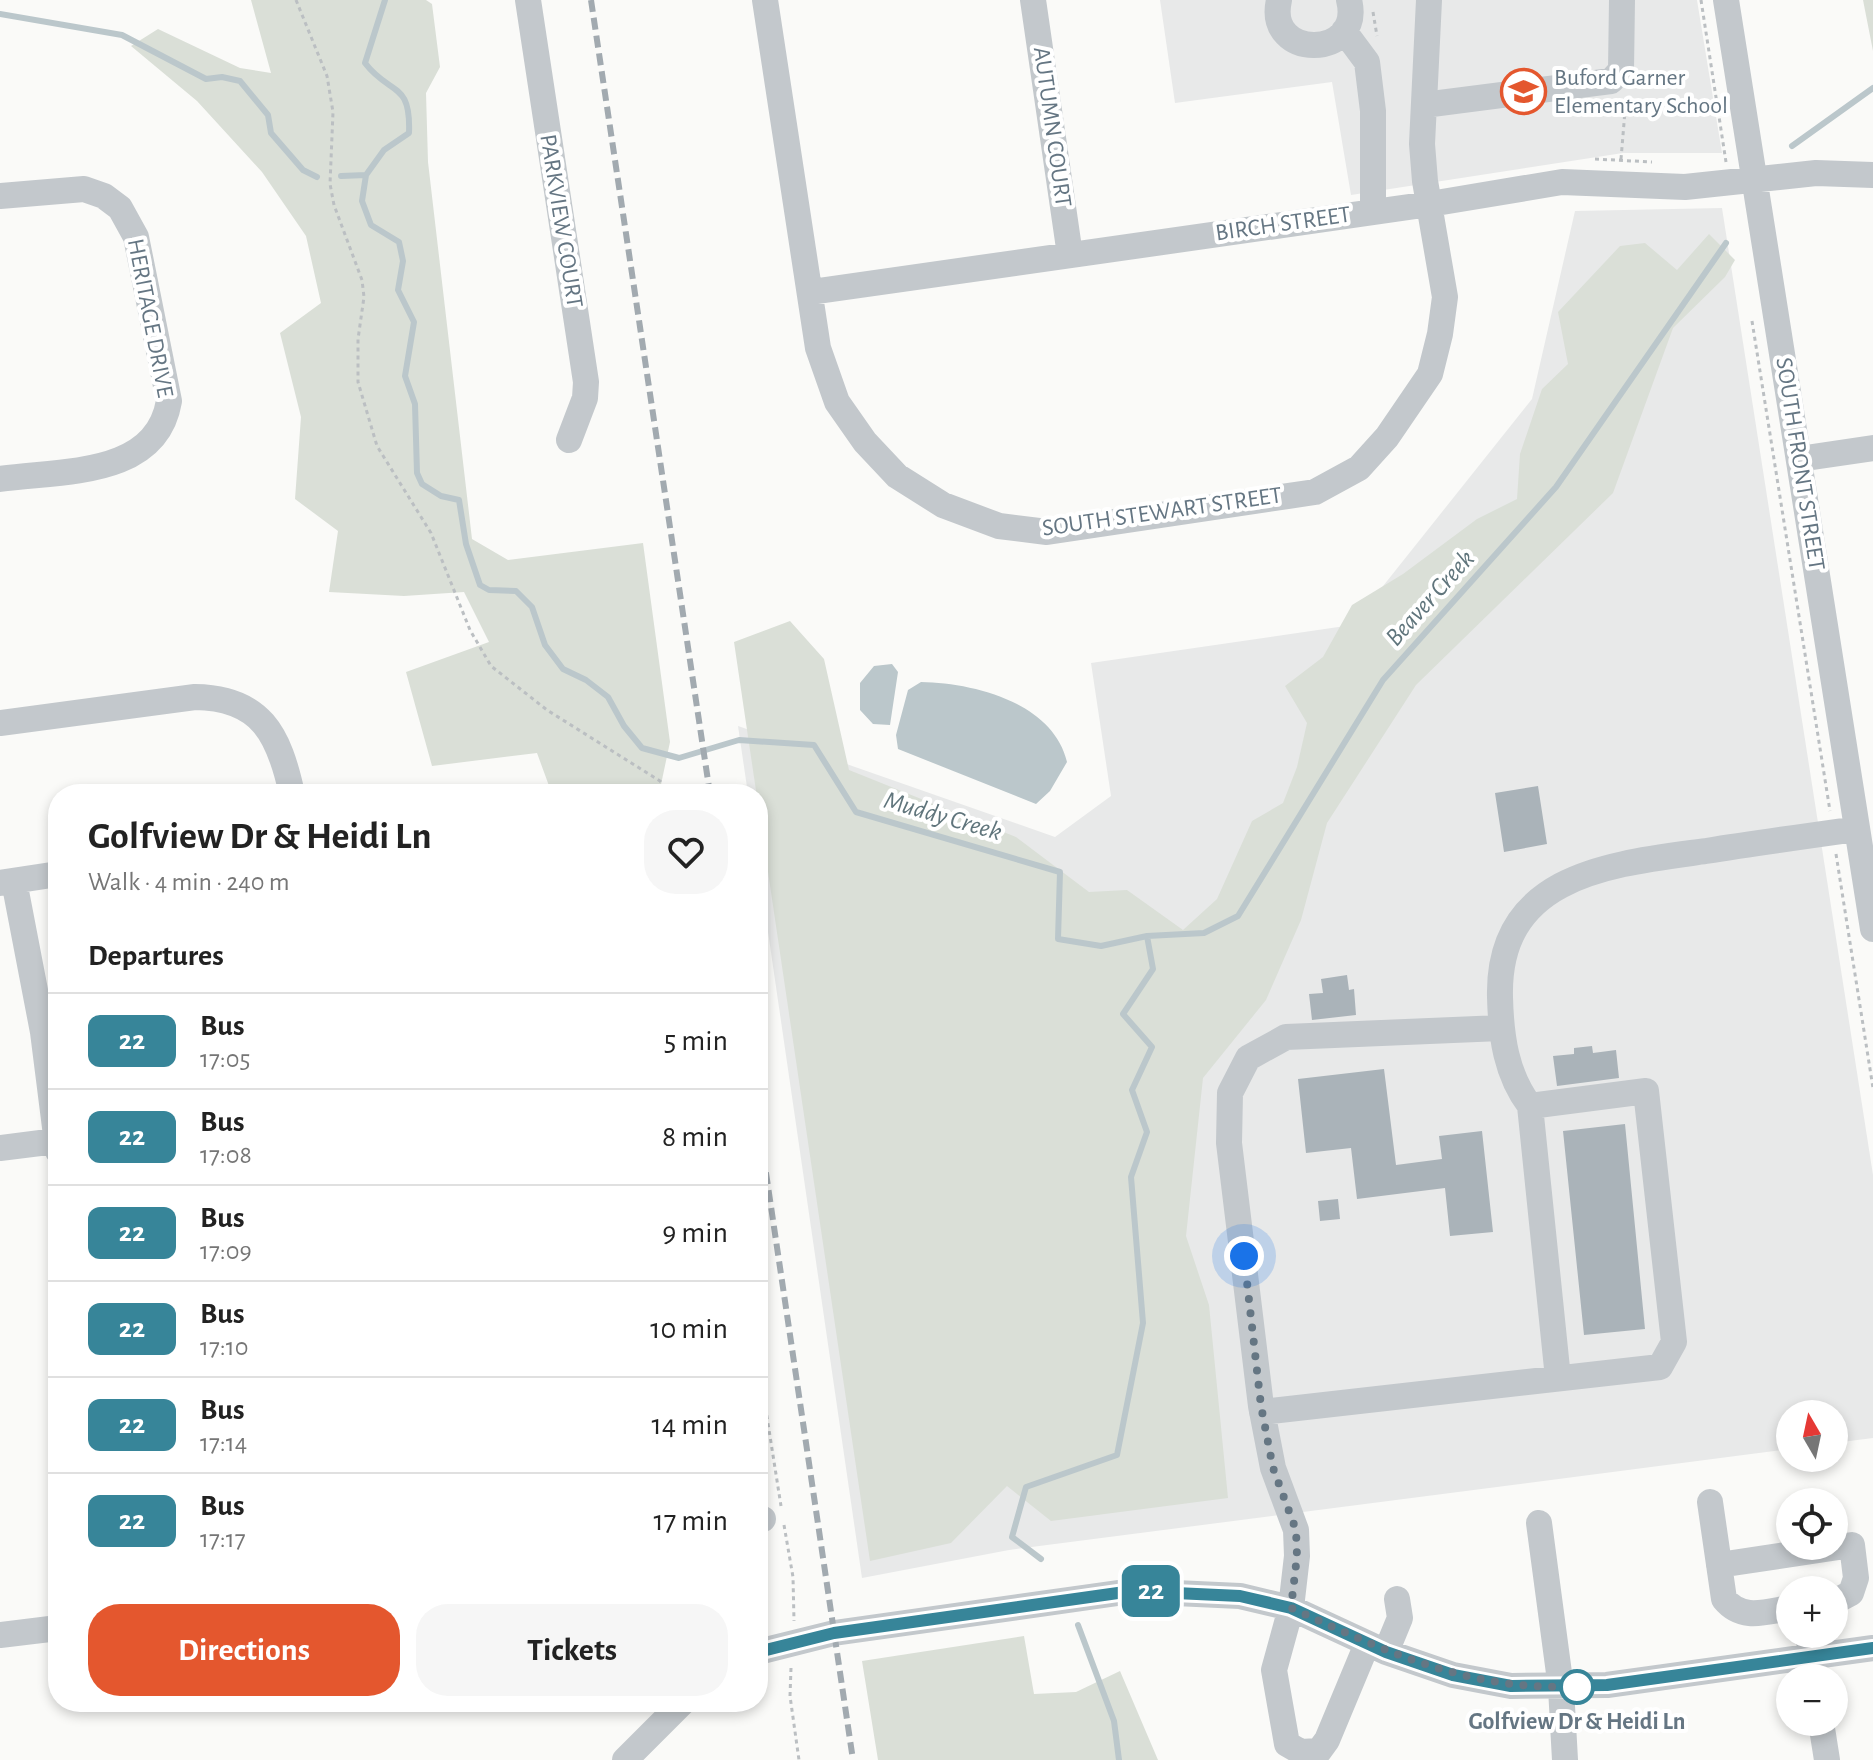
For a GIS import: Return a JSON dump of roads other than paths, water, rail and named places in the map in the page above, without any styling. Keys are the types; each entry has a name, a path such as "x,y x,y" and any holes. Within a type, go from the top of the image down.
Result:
{"street":[{"name":"PARKVIEW COURT","path":"528,0 586,382 585,398 569,440"},
{"name":"SOUTH STEWART STREET","path":"765,0 818,348 837,402 865,442 897,476 943,505 999,526 1047,532 1315,492 1359,468 1387,437 1430,374 1445,297 1424,172 1429,0"},
{"name":"AUTUMN COURT","path":"1033,0 1070,255"},
{"path":"1279,0 1279,20 1283,30 1302,44 1325,45 1344,31 1349,20 1349,0"},
{"path":"1424,105 1611,81 1621,70 1622,0"},
{"name":"SOUTH FRONT STREET","path":"1726,0 1757,178 1799,459 1844,826 1873,929"},
{"path":"1344,31 1367,62 1373,111 1373,212"},
{"name":"BIRCH STREET","path":"811,292 1430,204 1562,182 1685,187 1816,173 1873,175"},
{"name":"HERITAGE DRIVE","path":"0,196 84,189 104,196 120,208 136,237 169,401 166,417 153,440 127,459 0,479"},
{"path":"1799,459 1873,448"},
{"path":"0,723 195,697 223,697 246,707 265,725 280,753 289,784"},
{"path":"1558,1378 1530,1106 1513,1084 1501,1028 1499,980 1510,942 1523,916 1547,892 1576,876 1616,864 1844,826"},
{"path":"48,876 7,882 48,1024"},
{"path":"1397,1599 1400,1618 1376,1648 1319,1751 1301,1752 1287,1744 1274,1670 1291,1608 1297,1556 1296,1530 1273,1468 1262,1412 1229,1143 1230,1093 1248,1058 1286,1037 1501,1028"},
{"path":"1262,1412 1660,1367 1674,1342 1646,1091 1530,1106"},
{"path":"0,1148 48,1146"},
{"path":"1710,1502 1724,1599 1733,1610 1749,1614 1776,1610"},
{"path":"1539,1523 1561,1688 1565,1760"},
{"path":"1719,1565 1852,1545 1856,1578 1848,1595"},
{"path":"768,1649 793,1641 1132,1591 1240,1596 1291,1608 1376,1648 1453,1675 1511,1686 1561,1688 1873,1648"},
{"path":"0,1635 48,1629"},
{"path":"625,1760 673,1712"},
{"path":"1823,1736 1827,1760"}],"waterway":[{"name":"Muddy Creek","path":"385,0 365,63 403,96 409,116 409,133 384,150 366,175 362,201 371,225 399,242 403,261 398,290 414,322 405,376 415,404 417,473 422,484 441,496 459,500 466,544 480,585 489,590 516,591 532,607 545,645 563,669 586,680 608,697 624,726 642,748 679,758 739,740 814,745 856,812 1060,872 1058,939 1101,946 1147,936 1153,969 1123,1014 1152,1047 1132,1090 1147,1132 1131,1177 1143,1323 1117,1455 1026,1487 1012,1537 1041,1559"},
{"path":"0,14 122,35 206,79 222,77 240,81 268,115 271,133 303,170 317,177"},
{"name":"Beaver Creek","path":"1792,146 1873,88"},
{"path":"341,176 366,175"},
{"name":"Beaver Creek","path":"1147,936 1204,933 1238,916 1383,680 1556,487 1726,243"},
{"name":"Muddy Creek","path":"1078,1625 1114,1721 1119,1760"}],"railway":[{"path":"591,0 709,784"},
{"path":"768,1186 853,1760"}],"place":[{"name":"Buford Garner Elementary School","path":"1523,92"},
{"name":"Golfview Dr & Heidi Ln","path":"1577,1687"}]}
